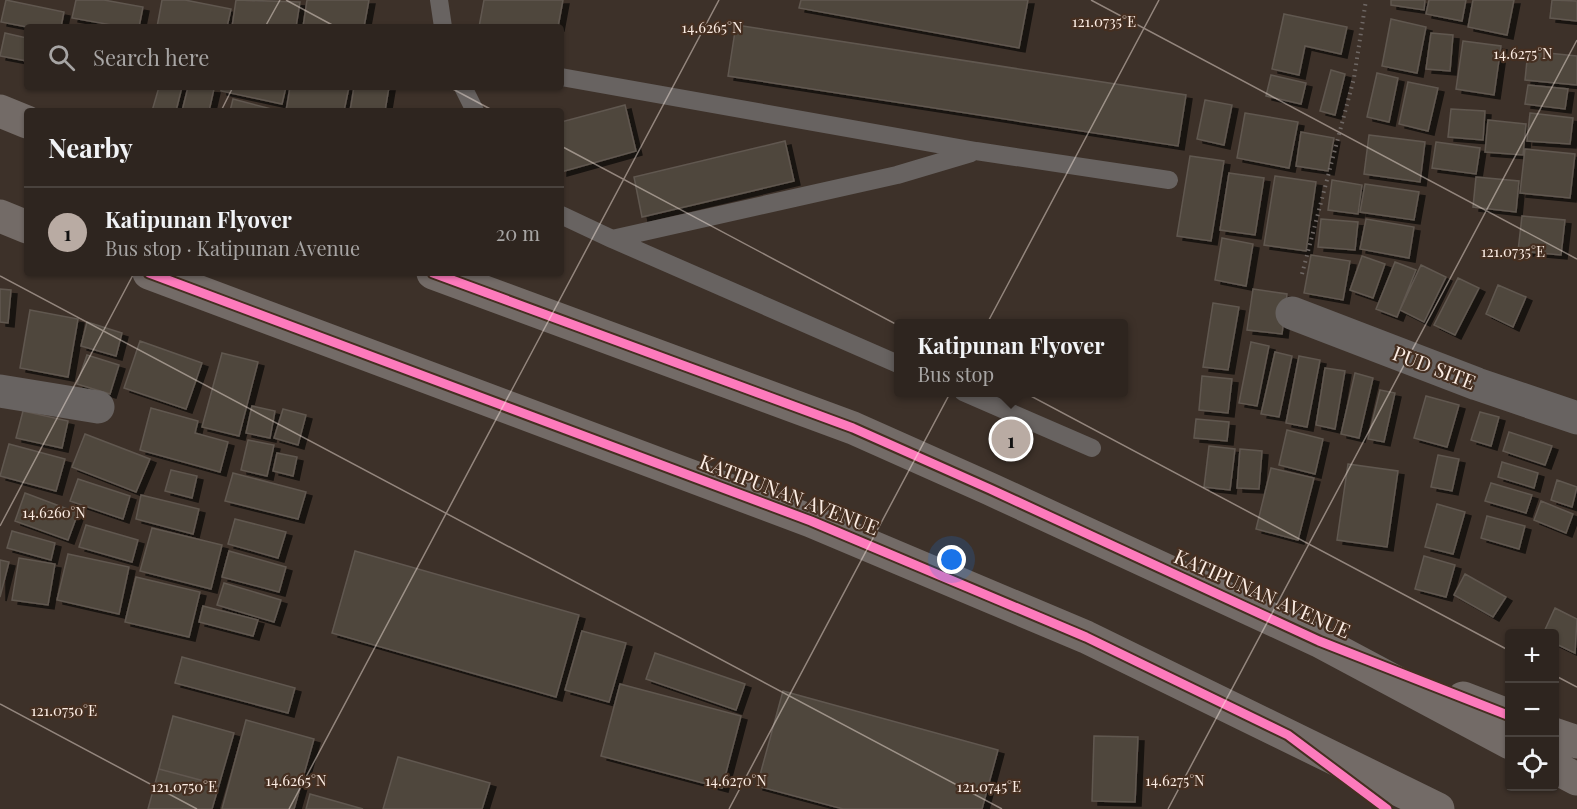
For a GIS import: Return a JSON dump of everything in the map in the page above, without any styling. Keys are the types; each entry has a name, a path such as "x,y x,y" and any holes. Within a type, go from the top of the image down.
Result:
{"main road":[{"path":"0,111 24,121"},
{"path":"0,216 24,226"},
{"name":"KATIPUNAN AVENUE","path":"157,276 811,521 1086,637 1438,809"},
{"name":"KATIPUNAN AVENUE","path":"442,276 853,428 1319,641 1505,714"},
{"name":"KATIPUNAN AVENUE","path":"1319,641 1505,741"},
{"name":"KATIPUNAN AVENUE","path":"1288,735 1387,809"},
{"path":"1559,736 1577,742"},
{"path":"1559,770 1577,779"}],"street":[{"name":"PUD SITE","path":"1292,313 1477,384 1577,418"},
{"path":"0,391 98,407"}],"lane":[{"path":"439,0 443,24"},
{"path":"564,78 975,151 1169,180"},
{"path":"464,90 474,108"},
{"path":"612,240 897,175 975,151"},
{"path":"564,217 894,362"},
{"path":"972,397 1092,448"}],"path":[{"path":"1292,313 1354,78 1366,0"}],"building":[{"path":"6,0 64,12 62,24 24,24 24,26 1,22"},
{"path":"76,0 104,0 143,7 140,24 106,24 72,18"},
{"path":"162,0 185,0 231,9 228,24 158,24"},
{"path":"236,0 300,2 296,24 232,24"},
{"path":"307,0 369,0 365,24 303,24"},
{"path":"484,0 563,0 559,24 480,24"},
{"path":"801,0 1028,0 1019,48 799,8"},
{"path":"1391,0 1425,0 1424,10 1391,5"},
{"path":"1429,0 1466,0 1462,21 1426,14"},
{"path":"1473,0 1514,0 1507,35 1468,27"},
{"path":"1552,0 1577,1 1577,21 1550,18"},
{"path":"1284,14 1347,27 1341,54 1305,46 1299,75 1272,69"},
{"path":"1391,19 1426,27 1417,73 1382,66"},
{"path":"736,25 1186,95 1178,146 728,76"},
{"path":"5,33 24,37 24,60 0,56"},
{"path":"1431,33 1453,35 1450,71 1426,69"},
{"path":"1463,41 1501,46 1494,95 1456,89"},
{"path":"1528,51 1577,56 1577,85 1525,80"},
{"path":"1331,70 1345,74 1335,115 1320,111"},
{"path":"1377,73 1398,78 1389,122 1367,117"},
{"path":"1271,75 1306,83 1301,104 1266,96"},
{"path":"1408,82 1438,88 1428,131 1399,124"},
{"path":"1528,85 1568,89 1565,109 1525,104"},
{"path":"158,90 181,90 177,108 153,108"},
{"path":"187,90 214,90 210,108 183,108"},
{"path":"221,90 285,90 282,104"},
{"path":"290,90 348,90 345,108 286,108"},
{"path":"354,90 388,90 386,108 350,108"},
{"path":"233,99 268,108 231,108"},
{"path":"1205,100 1232,105 1224,145 1197,139"},
{"path":"625,105 636,151 564,171 564,121"},
{"path":"1451,109 1485,111 1483,140 1448,137"},
{"path":"1245,113 1298,122 1289,168 1237,158"},
{"path":"1530,113 1573,118 1570,144 1527,141"},
{"path":"1488,120 1526,124 1523,155 1485,152"},
{"path":"1301,132 1334,138 1328,171 1296,166"},
{"path":"1369,135 1425,142 1420,182 1364,174"},
{"path":"785,141 794,181 642,217 634,177"},
{"path":"1436,142 1480,148 1476,174 1432,168"},
{"path":"1525,149 1575,154 1570,198 1520,193"},
{"path":"1190,156 1224,161 1211,241 1177,236"},
{"path":"1229,173 1264,178 1255,235 1220,230"},
{"path":"1275,176 1316,182 1306,251 1264,245"},
{"path":"1476,177 1519,181 1516,212 1473,207"},
{"path":"1332,180 1362,185 1358,214 1328,210"},
{"path":"1365,184 1419,192 1414,220 1360,212"},
{"path":"1522,216 1565,220 1561,255 1518,251"},
{"path":"1321,219 1358,222 1355,250 1318,247"},
{"path":"1366,219 1414,227 1409,258 1360,249"},
{"path":"1222,238 1253,244 1246,286 1215,280"},
{"path":"1311,255 1350,261 1343,300 1304,293"},
{"path":"1362,256 1385,264 1373,298 1350,290"},
{"path":"1395,262 1416,270 1397,317 1376,309"},
{"path":"1421,265 1446,277 1424,322 1400,310"},
{"path":"1458,278 1479,288 1455,335 1434,325"},
{"path":"1498,285 1526,297 1513,327 1486,314"},
{"path":"0,289 11,290 8,323 0,322"},
{"path":"1253,289 1287,294 1282,334 1247,330"},
{"path":"1213,303 1239,307 1228,370 1203,367"},
{"path":"30,310 78,319 68,377 20,368"},
{"path":"87,322 122,333 116,356 81,346"},
{"path":"140,341 202,363 186,409 124,388"},
{"path":"1251,342 1269,346 1257,406 1239,403"},
{"path":"1275,352 1292,356 1279,417 1261,414"},
{"path":"222,353 258,362 239,436 202,427"},
{"path":"87,355 119,365 110,394 77,384"},
{"path":"1299,356 1320,360 1307,427 1286,423"},
{"path":"1325,368 1345,371 1335,429 1316,425"},
{"path":"1355,373 1373,378 1359,438 1341,434"},
{"path":"1202,376 1232,379 1228,413 1199,410"},
{"path":"1380,390 1395,393 1384,442 1368,439"},
{"path":"1426,396 1459,405 1447,447 1414,438"},
{"path":"252,406 275,411 270,438 246,433"},
{"path":"151,408 198,421 195,433 228,442 220,472 140,450"},
{"path":"283,409 306,415 298,445 274,438"},
{"path":"23,411 68,421 62,448 16,438"},
{"path":"1480,412 1499,417 1491,446 1471,440"},
{"path":"1196,419 1229,422 1227,441 1194,438"},
{"path":"1287,430 1323,439 1315,474 1279,465"},
{"path":"1509,432 1552,446 1545,465 1503,451"},
{"path":"85,434 150,459 136,492 72,467"},
{"path":"248,440 274,445 267,476 241,470"},
{"path":"9,444 65,459 56,491 0,476"},
{"path":"1209,446 1235,449 1230,490 1204,487"},
{"path":"1240,449 1262,451 1259,489 1237,488"},
{"path":"277,453 297,457 293,476 273,471"},
{"path":"1438,455 1459,459 1452,491 1431,487"},
{"path":"1502,462 1538,473 1534,488 1498,477"},
{"path":"1348,464 1398,471 1387,547 1337,540"},
{"path":"1271,468 1314,478 1298,540 1256,529"},
{"path":"171,470 197,476 192,498 165,491"},
{"path":"233,473 306,492 298,519 225,501"},
{"path":"78,479 130,496 123,519 70,501"},
{"path":"1557,480 1577,487 1572,507 1551,500"},
{"path":"1491,483 1532,495 1526,513 1485,501"},
{"path":"25,493 78,513 68,540 15,521"},
{"path":"141,495 199,509 193,534 136,519"},
{"path":"1541,501 1573,514 1566,533 1534,520"},
{"path":"1437,504 1465,512 1453,554 1425,547"},
{"path":"1487,516 1525,526 1519,549 1481,538"},
{"path":"235,519 286,532 278,558 228,544"},
{"path":"86,525 138,540 132,562 79,547"},
{"path":"152,528 222,545 211,589 140,571"},
{"path":"12,531 55,543 51,560 7,548"},
{"path":"229,551 286,567 279,592 222,577"},
{"path":"355,551 579,615 556,697 332,633"},
{"path":"68,554 129,567 119,614 57,600"},
{"path":"1424,556 1455,565 1446,597 1415,589"},
{"path":"19,558 55,564 48,605 12,600"},
{"path":"0,560 9,562 0,597"},
{"path":"1465,574 1506,597 1493,617 1454,595"},
{"path":"136,577 200,592 189,637 125,622"},
{"path":"224,583 281,600 274,622 217,605"},
{"path":"203,606 258,620 253,636 199,622"},
{"path":"1555,608 1577,619 1575,653 1559,645 1559,629 1545,629"},
{"path":"582,631 626,643 609,702 565,690"},
{"path":"655,653 745,684 736,710 646,679"},
{"path":"182,657 295,688 288,713 175,683"},
{"path":"620,684 741,716 722,788 601,756"},
{"path":"783,691 998,750 982,809 843,809 757,786"},
{"path":"173,716 234,733 219,785 159,769"},
{"path":"246,720 314,739 294,809 222,809"},
{"path":"1094,736 1138,737 1135,802 1092,801"},
{"path":"398,757 490,783 482,809 383,809"},
{"path":"159,769 219,785 212,809 148,809"},
{"path":"310,794 363,809 306,809"}],"cycle path":[{"path":"157,276 811,521 1086,637 1288,735 1387,809"},
{"path":"441,276 853,428 1319,641 1505,714"}],"place":[{"name":"Katipunan Flyover","path":"1011,439"}]}
